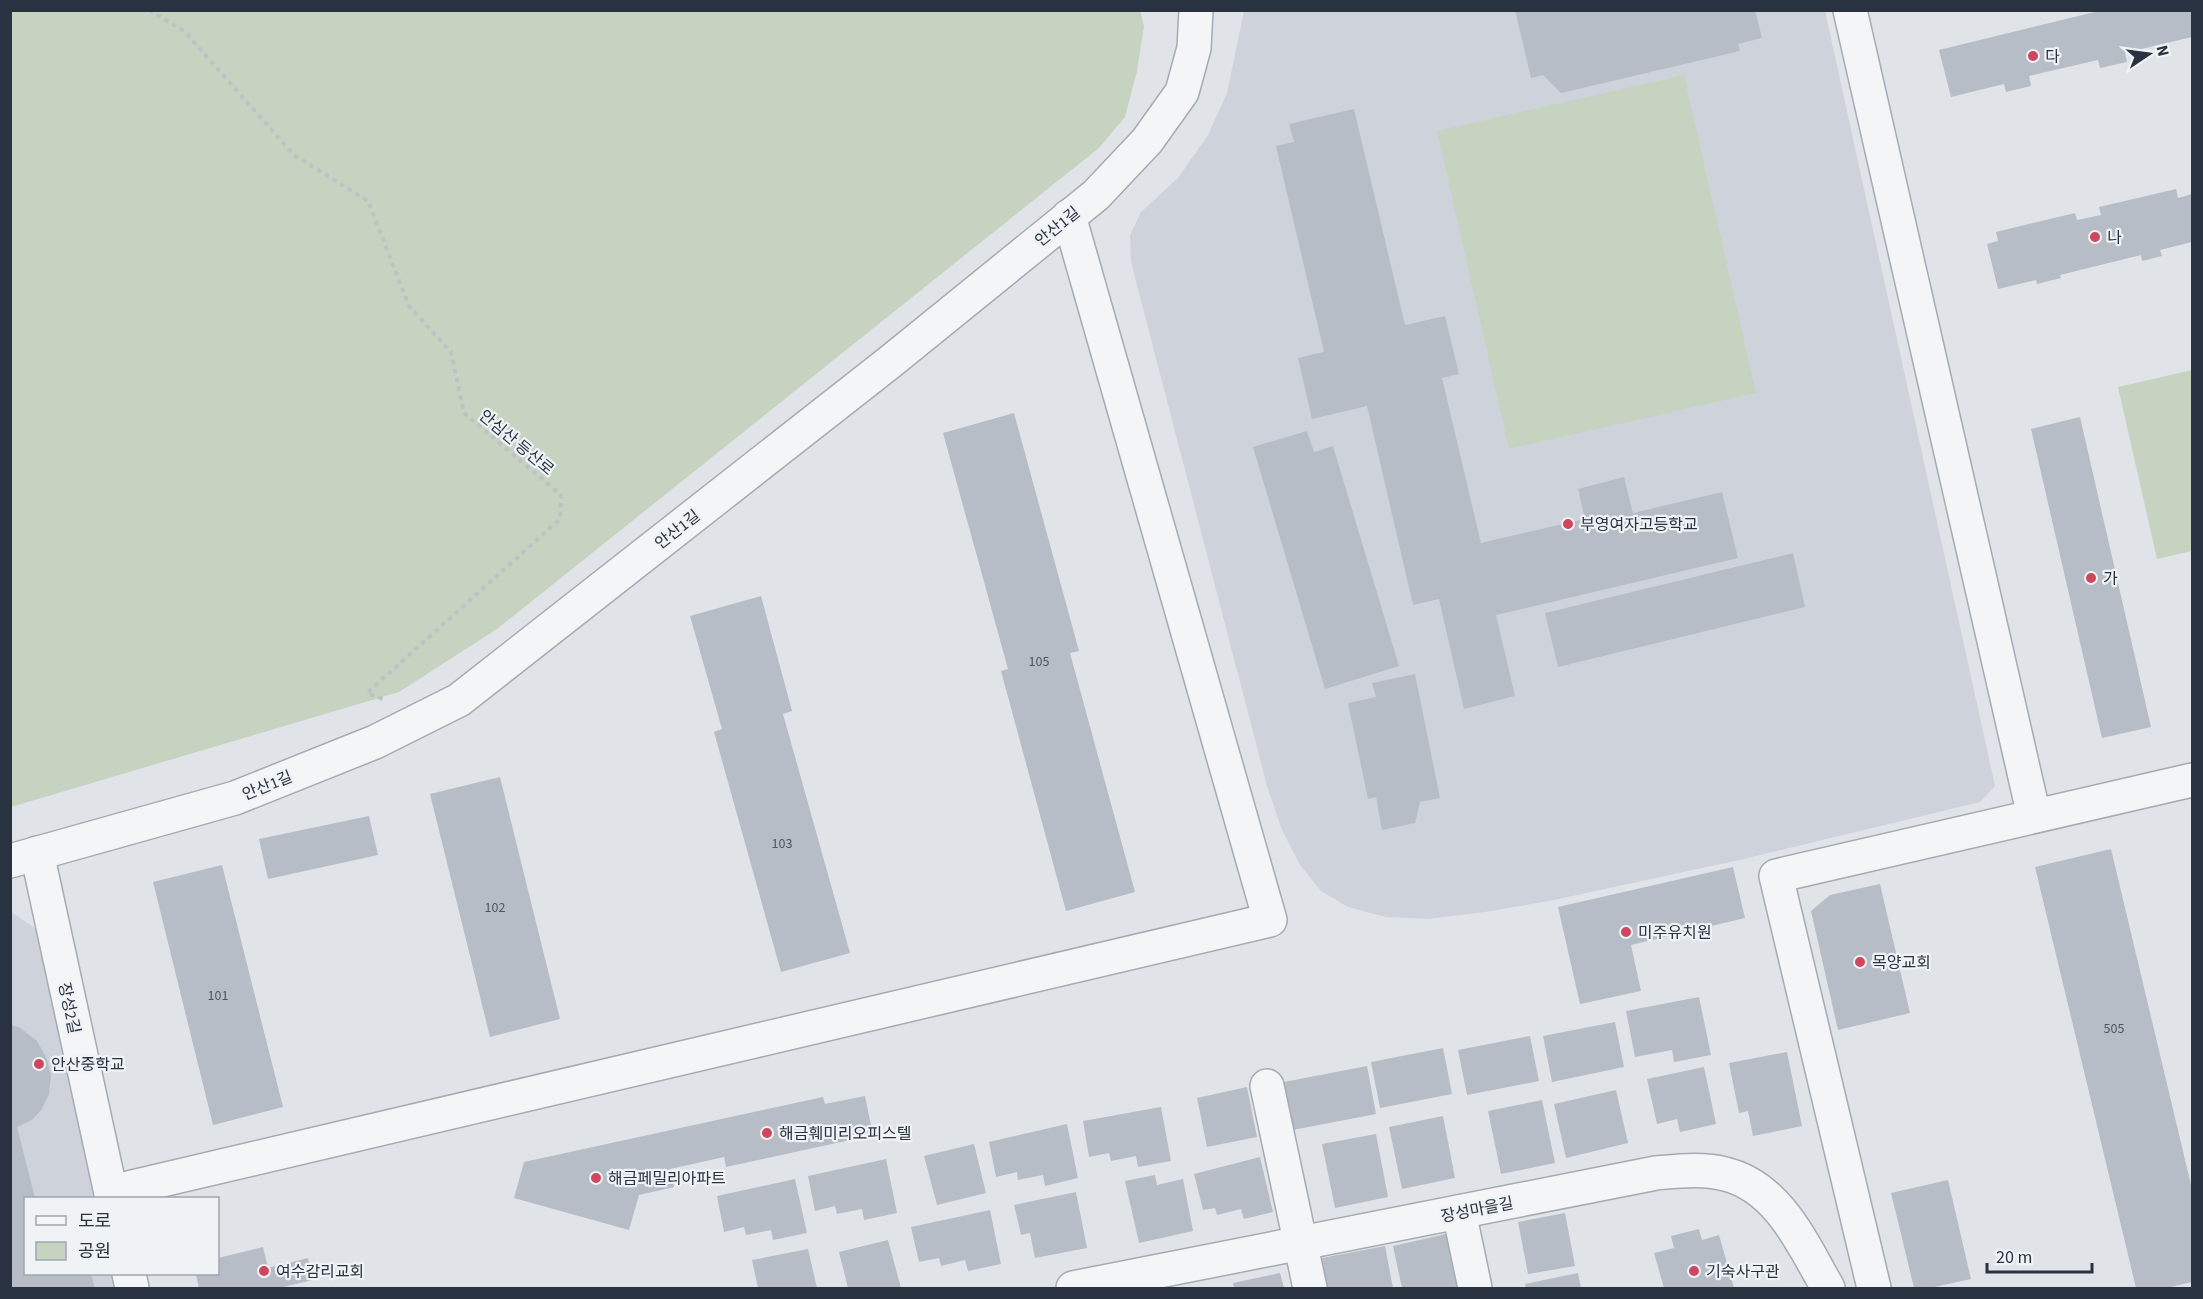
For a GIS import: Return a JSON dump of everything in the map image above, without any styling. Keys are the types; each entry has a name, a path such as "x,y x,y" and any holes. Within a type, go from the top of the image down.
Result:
{"street":[{"name":"안산1길","path":"23,857 235,798 375,742 459,700 890,362 1096,195 1147,141 1182,92 1194,48 1196,10"},
{"path":"1850,10 2034,816"},
{"path":"111,1195 1270,920 1069,216"},
{"path":"1874,1288 1776,876 2193,780"},
{"name":"장성2길","path":"23,857 111,1195"},
{"path":"1267,1086 1310,1288"},
{"name":"장성마을길","path":"1073,1288 1207,1276 1301,1244 1656,1173 1695,1170 1726,1174 1753,1186 1773,1202 1789,1221 1828,1288"},
{"path":"1459,1212 1474,1288"}],"path":[{"name":"안심산 등산로","path":"149,10 184,32 294,155 368,201 409,306 451,352 464,413 561,495 560,519 367,693 387,700"}],"shaded area":[{"name":"부영여자고등학교","path":"1244,11 1825,11 1995,786 1980,802 1744,859 1549,901 1485,912 1428,919 1386,917 1348,907 1321,891 1300,865 1282,830 1267,786 1131,262 1130,235 1141,212 1178,178 1208,135 1227,93"},
{"name":"안산중학교","path":"10,911 36,929 99,1197 24,1197 24,1275 116,1275 120,1288 11,1288"}],"green space":[{"path":"11,10 1140,10 1144,26 1137,71 1125,117 1099,148 497,629 399,692 11,807"},
{"path":"1684,75 1756,393 1509,449 1437,131"},
{"path":"2192,370 2192,551 2157,559 2118,387"}],"building":[{"path":"1515,10 1755,10 1762,38 1738,44 1740,51 1561,93 1543,75 1531,78"},
{"name":"다","path":"2103,10 2192,10 2192,37 2125,53 2127,62 2100,68 2098,60 2029,76 2031,86 2006,92 2004,84 1951,97 1939,50"},
{"name":"부영여자고등학교","path":"1354,109 1405,325 1445,316 1459,374 1442,378 1481,543 1585,519 1578,489 1624,477 1633,513 1722,492 1738,558 1496,615 1515,696 1464,709 1439,599 1413,605 1367,406 1312,419 1298,358 1324,352 1276,146 1294,142 1289,124"},
{"name":"나","path":"2176,189 2178,198 2192,194 2192,242 2160,250 2162,256 2142,261 2141,255 2060,275 2061,278 2037,284 2036,280 1998,289 1987,244 1998,241 1996,232 2075,213 2077,220 2101,215 2099,207"},
{"path":"1014,413 1079,651 1070,653 1135,892 1066,911 1001,671 1008,669 943,433"},
{"name":"가","path":"2080,417 2151,727 2102,738 2031,429"},
{"path":"1307,431 1314,452 1333,446 1399,666 1325,689 1253,447"},
{"path":"1793,553 1805,607 1558,667 1545,613"},
{"path":"761,596 792,711 783,714 850,953 781,972 714,732 722,729 690,616"},
{"path":"1415,674 1440,798 1420,802 1415,823 1382,830 1376,797 1368,799 1348,703 1376,697 1372,683"},
{"path":"500,777 560,1019 490,1037 430,794"},
{"path":"369,816 378,855 268,879 259,839"},
{"path":"2111,849 2192,1189 2192,1282 2167,1288 2136,1288 2035,867"},
{"path":"222,865 283,1107 213,1125 153,882"},
{"name":"미주유치원","path":"1733,867 1745,918 1631,945 1641,991 1580,1004 1558,907"},
{"name":"목양교회","path":"1880,884 1910,1013 1838,1030 1811,911 1830,895"},
{"path":"1699,997 1711,1055 1674,1062 1672,1050 1635,1057 1626,1011"},
{"path":"1615,1022 1624,1067 1552,1082 1543,1036"},
{"name":"안산중학교","path":"10,1025 19,1027 37,1041 47,1059 51,1076 49,1094 42,1109 32,1120 17,1127 35,1197 24,1197 24,1275 91,1275 95,1288 10,1288"},
{"path":"1530,1036 1539,1081 1467,1095 1458,1050"},
{"path":"1443,1048 1452,1094 1380,1108 1371,1062"},
{"path":"1787,1052 1802,1126 1753,1136 1748,1111 1739,1113 1729,1063"},
{"path":"1367,1066 1376,1114 1293,1130 1284,1082"},
{"path":"1704,1067 1716,1124 1680,1132 1677,1119 1657,1124 1647,1079"},
{"path":"1247,1087 1257,1137 1207,1147 1197,1098"},
{"path":"1616,1090 1628,1143 1566,1158 1554,1104"},
{"path":"865,1096 873,1135 726,1167 724,1157 670,1169 674,1187 639,1195 629,1230 514,1198 524,1162 823,1097 825,1104"},
{"path":"1542,1100 1555,1163 1501,1174 1488,1111"},
{"path":"1161,1107 1171,1161 1138,1167 1136,1156 1111,1161 1109,1153 1089,1157 1083,1121"},
{"path":"1443,1116 1455,1178 1402,1189 1389,1127"},
{"path":"1067,1124 1078,1178 1045,1186 1043,1175 1018,1180 1017,1172 996,1177 989,1142"},
{"path":"1376,1134 1388,1197 1335,1208 1322,1144"},
{"path":"974,1144 986,1193 937,1205 924,1156"},
{"path":"1260,1157 1273,1212 1244,1219 1241,1209 1217,1215 1215,1208 1203,1210 1194,1174"},
{"path":"886,1159 897,1213 864,1220 862,1209 837,1214 835,1206 815,1211 808,1176"},
{"path":"1155,1175 1157,1185 1183,1179 1193,1231 1139,1243 1125,1181"},
{"path":"795,1179 807,1233 773,1240 771,1230 746,1235 744,1227 724,1232 717,1196"},
{"path":"1948,1180 1971,1279 1930,1288 1914,1288 1891,1193"},
{"path":"1076,1192 1087,1248 1035,1258 1030,1233 1021,1235 1014,1205"},
{"path":"990,1210 1001,1264 968,1271 965,1260 941,1266 939,1258 919,1262 911,1227"},
{"path":"1565,1213 1575,1266 1528,1274 1518,1222"},
{"name":"기숙사구관","path":"1699,1229 1702,1240 1719,1235 1734,1288 1664,1288 1654,1253 1674,1248 1671,1236"},
{"path":"1446,1234 1458,1288 1402,1288 1393,1246"},
{"path":"888,1240 901,1288 848,1288 839,1252"},
{"path":"1385,1246 1393,1288 1327,1288 1322,1258"},
{"name":"여수감리교회","path":"263,1247 268,1268 308,1258 313,1280 279,1288 199,1288 196,1275 219,1275 219,1258"},
{"path":"808,1249 817,1288 758,1288 752,1260"},
{"path":"1280,1273 1284,1288 1234,1288 1233,1283"},
{"path":"1578,1273 1581,1288 1526,1288 1525,1284"}],"place":[{"name":"다","path":"2033,56"},
{"name":"나","path":"2095,237"},
{"name":"부영여자고등학교","path":"1568,524"},
{"name":"가","path":"2091,578"},
{"name":"미주유치원","path":"1626,932"},
{"name":"목양교회","path":"1860,962"},
{"name":"안산중학교","path":"39,1064"},
{"name":"해금훼미리오피스텔","path":"767,1133"},
{"name":"해금페밀리아파트","path":"596,1178"},
{"name":"여수감리교회","path":"264,1271"},
{"name":"기숙사구관","path":"1694,1271"}]}
